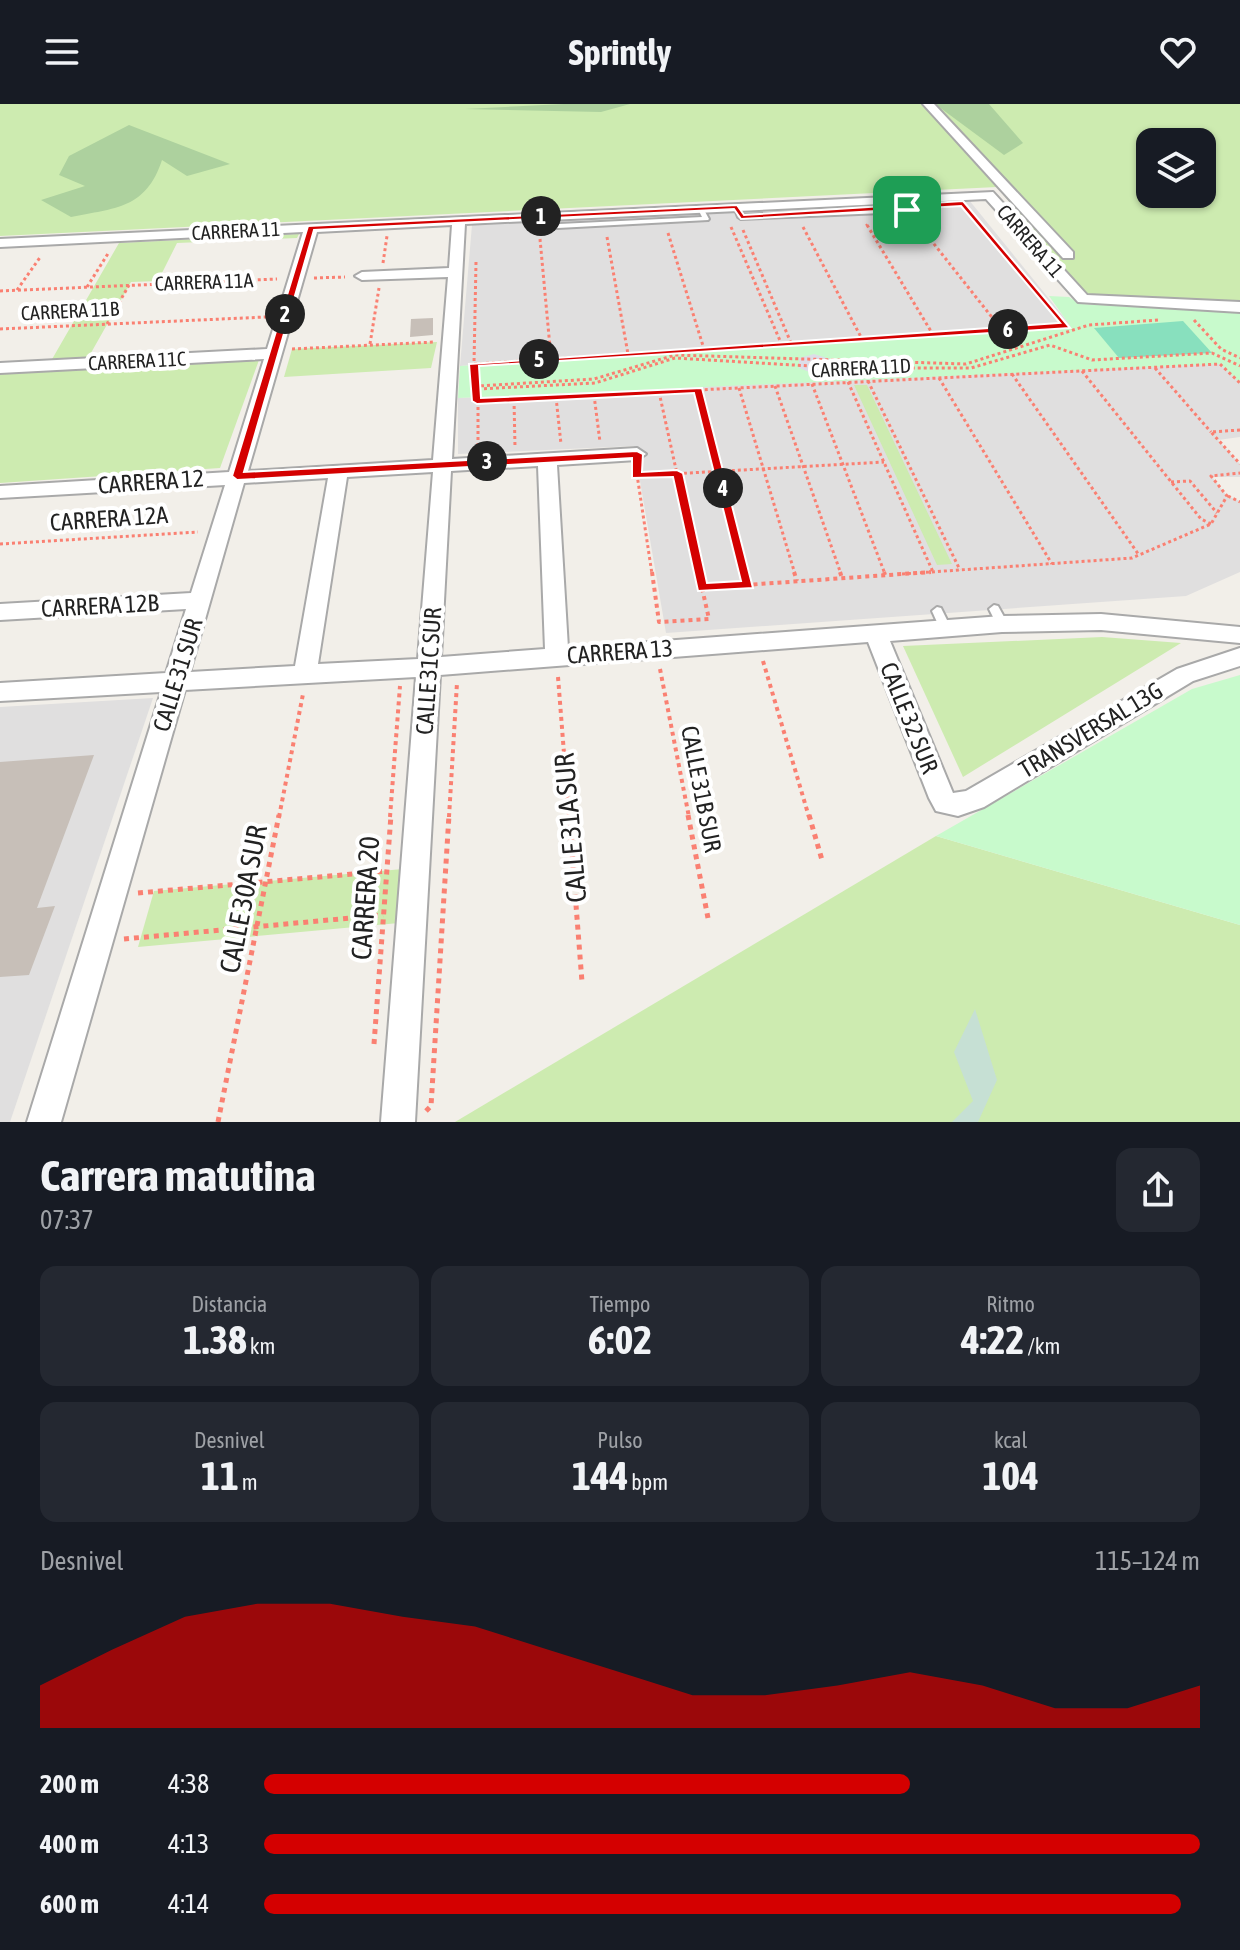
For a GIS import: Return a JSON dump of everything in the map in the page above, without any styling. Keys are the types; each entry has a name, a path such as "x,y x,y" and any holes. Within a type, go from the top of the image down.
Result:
{"street":[{"path":"928,104 1068,255"},
{"name":"CARRERA 11","path":"0,243 989,195 1083,299 1240,307"},
{"name":"CALLE 31C SUR","path":"398,1122 459,220"},
{"name":"CALLE 31 SUR","path":"44,1122 237,476 283,352 284,317 311,228"},
{"path":"362,276 455,272"},
{"name":"CARRERA 11C","path":"0,368 283,352"},
{"path":"554,452 557,666"},
{"name":"CARRERA 12","path":"0,492 442,463 554,452 637,454"},
{"path":"305,679 339,469"},
{"name":"CARRERA 12B","path":"0,612 200,600"},
{"name":"CARRERA 13","path":"0,692 305,679 429,667 557,666 876,633 941,619 998,616 1240,635"},
{"path":"1188,630 1228,661"},
{"name":"CALLE 32 SUR","path":"876,633 945,803"},
{"name":"TRANSVERSAL 13G","path":"945,803 958,805 975,799 1185,675 1228,661"}],"lane":[{"path":"737,207 741,217 909,213"},
{"path":"539,227 706,219 701,209"}],"path":[{"path":"474,364 1067,326 963,204"},
{"path":"909,213 1002,330"},
{"path":"875,218 862,219 932,334"},
{"path":"800,222 862,339"},
{"path":"741,224 791,343"},
{"path":"730,225 782,344"},
{"path":"539,227 551,359"},
{"path":"666,227 704,349"},
{"path":"606,230 628,354"},
{"path":"87,287 116,241"},
{"path":"17,290 41,255"},
{"path":"476,258 474,364 478,388 478,451"},
{"name":"CARRERA 11A","path":"0,291 362,276"},
{"path":"107,324 129,285"},
{"name":"CARRERA 11B","path":"0,329 284,317"},
{"path":"1191,317 1221,349 1240,358"},
{"path":"478,388 594,379 675,355 966,364 1089,325 1162,319"},
{"path":"283,352 437,342"},
{"path":"478,388 595,383 675,358 844,368 971,368 1050,345 1092,360 1212,353 1240,366"},
{"name":"CARRERA 11D","path":"477,401 1220,364 1240,383"},
{"path":"1155,367 1240,464"},
{"path":"1082,371 1201,519 1211,524"},
{"path":"1012,374 1139,555"},
{"path":"939,378 1052,564"},
{"path":"868,381 960,570"},
{"path":"848,382 933,572"},
{"path":"812,384 885,575"},
{"path":"775,386 842,578"},
{"path":"739,388 797,581"},
{"path":"698,390 748,585"},
{"path":"637,454 636,476 659,622 709,619 659,392"},
{"path":"594,395 600,444"},
{"path":"554,452 556,397"},
{"path":"514,399 515,449"},
{"path":"1211,432 1240,430"},
{"path":"636,476 884,462"},
{"path":"1240,473 1211,476 1227,496 1240,502"},
{"path":"1171,482 1190,481 1217,513"},
{"path":"702,588 1052,564 1139,555 1211,524 1227,496"},
{"name":"CARRERA 12A","path":"0,544 221,530"},
{"path":"762,658 822,860"},
{"name":"CALLE 31A SUR","path":"557,666 582,982"},
{"name":"CALLE 31B SUR","path":"660,667 708,918"},
{"name":"CARRERA 20","path":"373,1058 401,678"},
{"name":"CALLE 30A SUR","path":"218,1122 305,679"},
{"path":"431,1106 456,683"},
{"path":"138,893 387,871"},
{"path":"124,939 383,915"}],"shaded area":[{"path":"969,200 1072,327 460,366 472,225"},
{"path":"814,354 830,359 834,368 815,374 799,368 799,358"},
{"path":"1221,360 1240,378 1240,437 1218,440 1240,464 1240,477 1212,477 1227,496 1240,501 1240,572 1186,596 666,633 634,446 458,454 458,398"},
{"path":"153,698 10,1122 0,1122 0,707"}],"green space":[{"path":"0,104 1240,104 1240,301 1087,295 997,187 0,236"},
{"path":"630,104 601,112 465,109"},
{"path":"935,104 989,104 1023,143 1004,155"},
{"path":"129,125 230,164 187,176 162,160 147,188 127,204 71,217 41,200 85,186 59,175 69,156"},
{"path":"299,234 297,238 177,243 158,281 131,282 87,360 51,361 119,243"},
{"path":"1049,296 1069,297 1080,304 1240,312 1240,383 1220,364 458,398 460,366 1071,327"},
{"path":"1183,321 1212,353 1119,358 1094,328"},
{"path":"437,342 431,368 284,377 292,349"},
{"path":"259,360 220,468 0,483 0,374"},
{"path":"854,385 867,385 952,564 937,565"},
{"path":"1102,637 1181,643 963,777 903,646"},
{"path":"1240,675 1240,925 936,836 1192,689"},
{"path":"936,836 1240,925 1240,1122 455,1122"},
{"path":"403,869 399,923 138,947 154,891"},
{"path":"975,1009 997,1080 978,1122 952,1122 973,1101 954,1052"}],"building":[{"path":"433,318 433,335 410,337 411,319"},
{"path":"94,755 37,908 55,906 29,975 0,977 0,762"}],"route":[{"path":"963,204 1067,326 474,364 477,401 698,390 748,585 702,588 677,473 636,476 637,454 237,476 311,228 737,207 741,217 907,210 905,207 963,204"}]}
